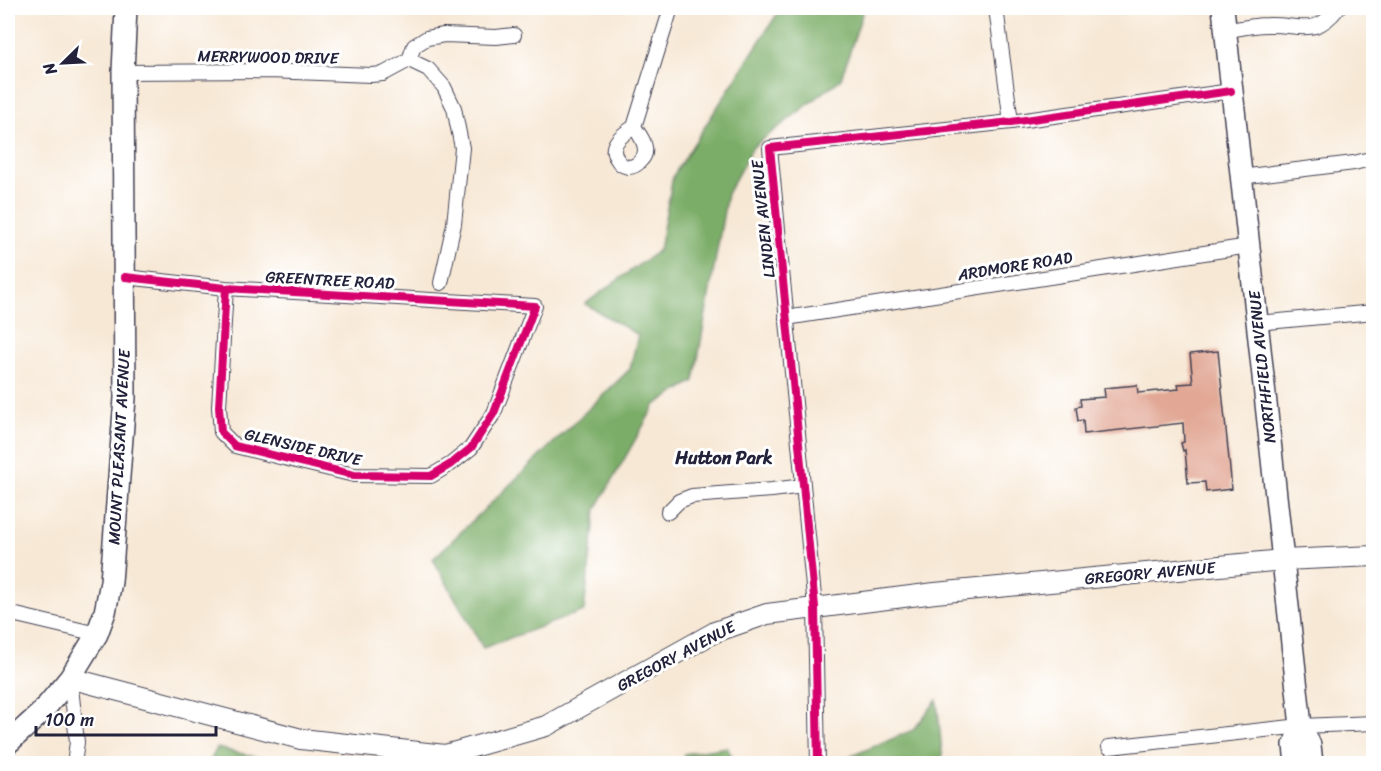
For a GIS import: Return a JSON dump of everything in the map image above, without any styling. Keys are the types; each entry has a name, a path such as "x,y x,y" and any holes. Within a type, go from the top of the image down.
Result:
{"main road":[{"name":"MOUNT PLEASANT AVENUE","path":"8,743 41,713 70,678 97,634 105,612 111,582 125,398 123,72 126,8"},
{"name":"NORTHFIELD AVENUE","path":"1223,8 1301,726 1310,744 1312,764"},
{"name":"GREGORY AVENUE","path":"70,678 301,740 445,755 546,726 715,632 767,614 935,593 1283,560 1374,555"},
{"name":"NORTHFIELD AVENUE","path":"1296,764 1294,745 1301,726"}],"street":[{"path":"634,127 671,8"},
{"path":"996,8 1011,122"},
{"path":"1225,31 1258,25 1306,28 1318,26 1329,19 1338,8"},
{"name":"MERRYWOOD DRIVE","path":"123,72 269,71 383,74 409,60 414,46 427,38 444,35 496,37 514,35"},
{"path":"409,60 428,69 444,87 454,108 462,148 454,224 441,283"},
{"name":"LINDEN AVENUE","path":"818,764 814,607 770,148 1011,122 1231,91"},
{"path":"1240,177 1354,163 1374,158"},
{"name":"ARDMORE ROAD","path":"786,318 1249,246"},
{"name":"GREENTREE ROAD","path":"125,277 226,288 535,306"},
{"name":"GLENSIDE DRIVE","path":"226,288 219,406 221,432 236,446 354,475 431,476 471,448 494,413 535,306"},
{"path":"1257,322 1374,312"},
{"path":"668,512 680,501 692,496 803,486"},
{"path":"8,612 97,634"},
{"path":"70,678 77,742 74,764"},
{"path":"1109,747 1301,726 1374,723"}],"green space":[{"path":"781,8 864,8 841,79 753,147 727,194 694,381 655,405 596,509 584,611 483,648 433,559 630,369 638,335 585,304 659,250 673,176"},
{"path":"937,700 943,763 835,763 913,730"},
{"path":"727,747 735,763 683,763 684,754"},
{"path":"217,748 282,763 209,763"}],"building":[{"path":"1218,351 1232,489 1206,492 1205,482 1188,483 1185,450 1183,451 1181,443 1184,442 1183,423 1084,434 1083,420 1078,421 1076,407 1081,406 1080,399 1105,397 1104,388 1137,385 1138,393 1179,389 1178,384 1193,383 1190,354"}],"cycle path":[{"path":"818,764 815,607 770,148 1011,122 1231,91"},
{"path":"125,277 226,288 535,306 494,413 471,448 431,476 354,475 235,446 221,432 219,407 226,288"}],"district":[{"name":"Hutton Park","path":"724,458"}]}
